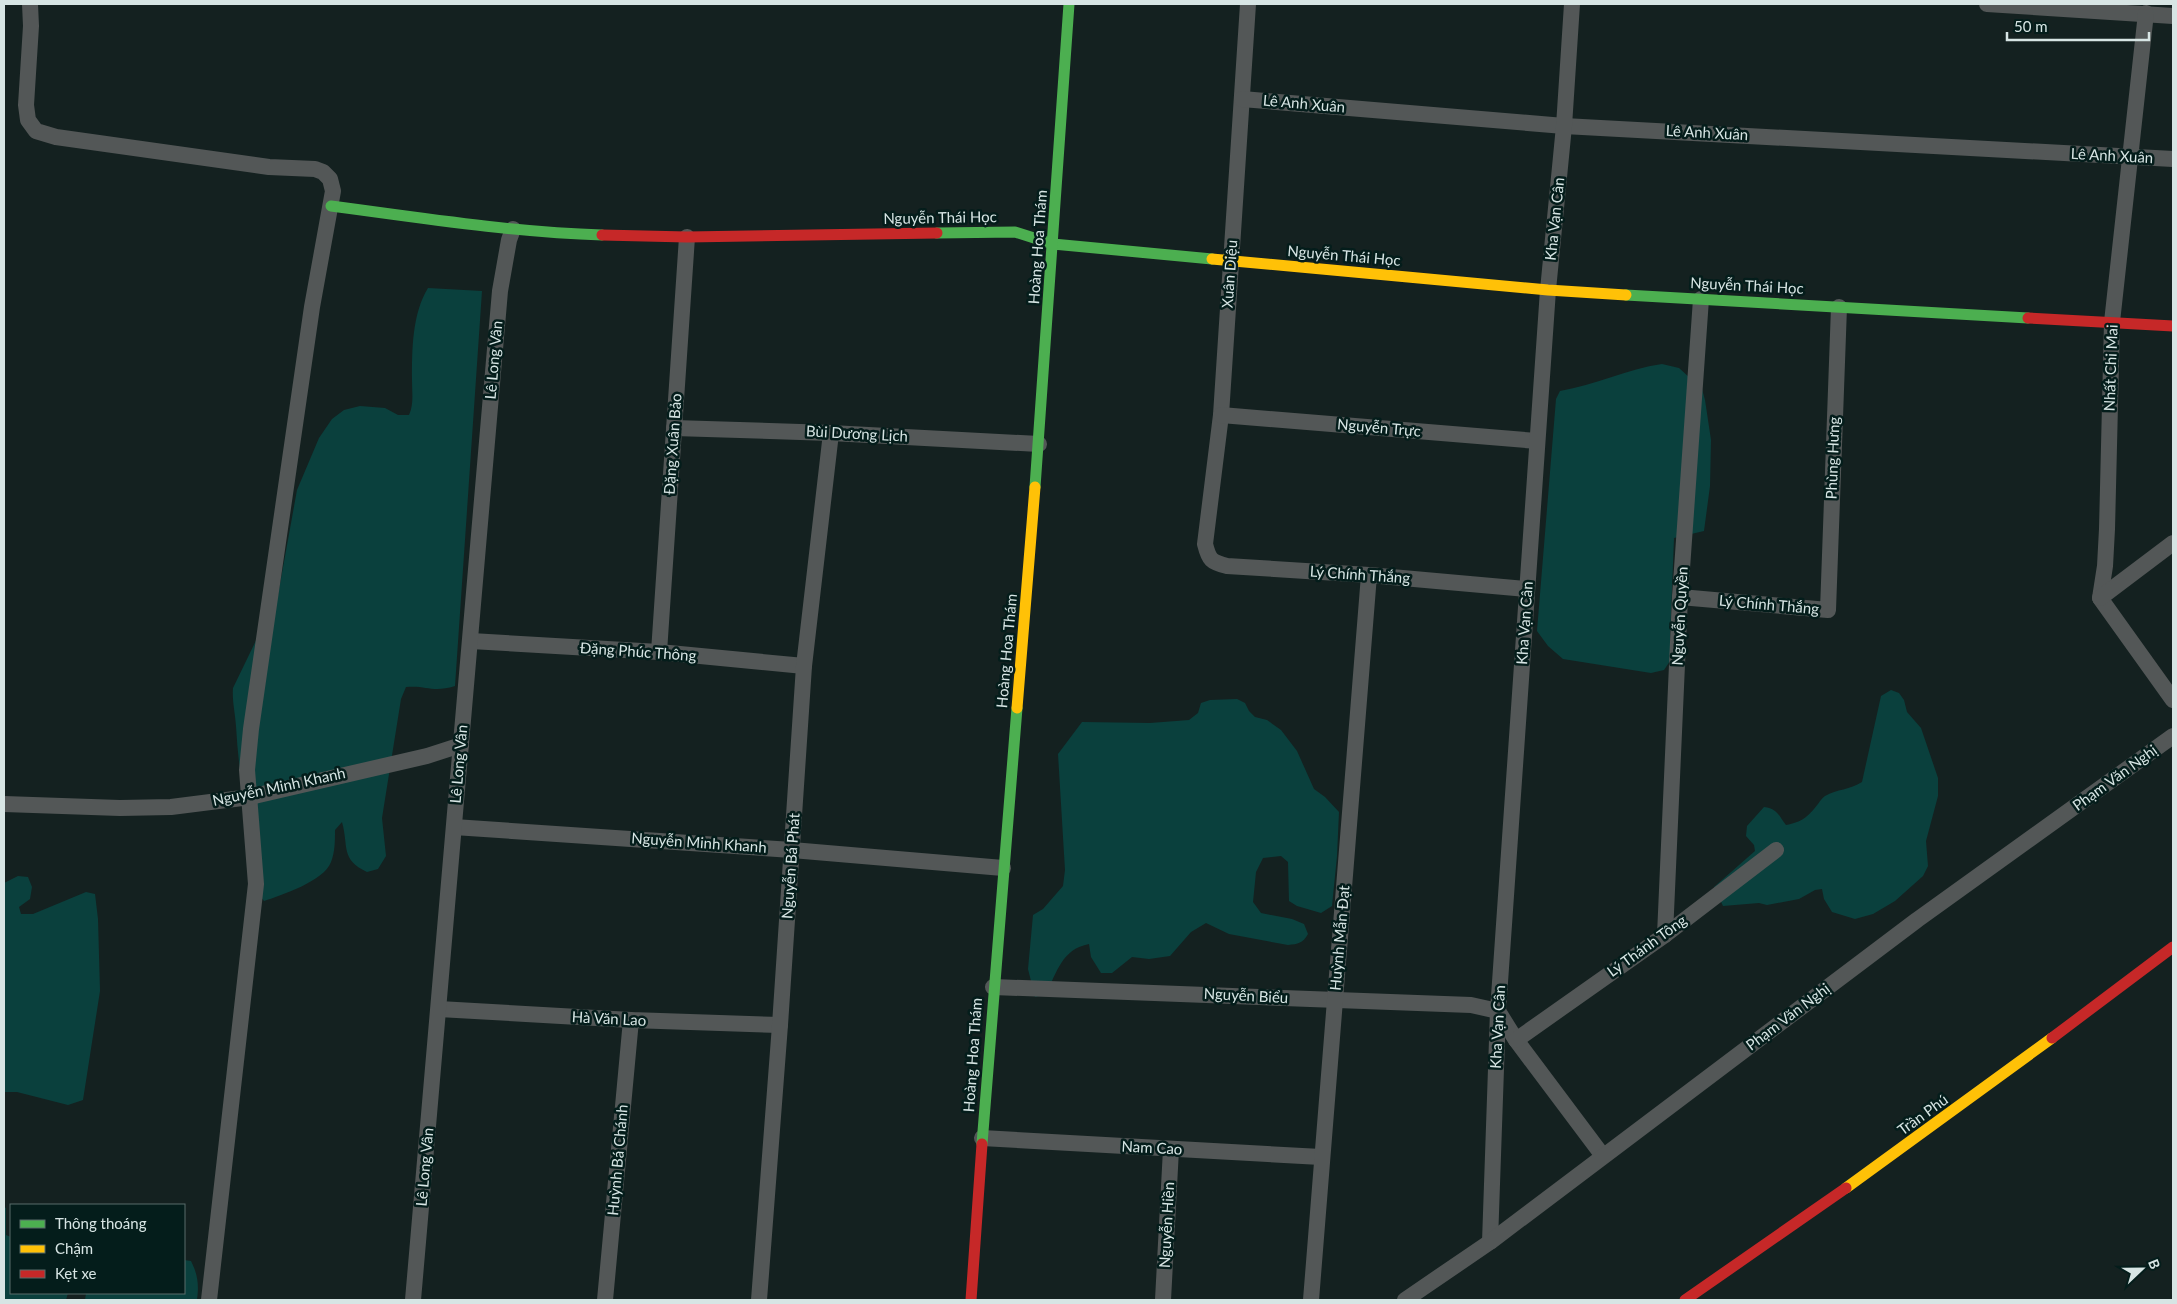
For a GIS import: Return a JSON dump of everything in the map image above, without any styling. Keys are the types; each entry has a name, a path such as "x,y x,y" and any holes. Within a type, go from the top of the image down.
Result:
{"street":[{"path":"30,4 26,105 28,120 36,131 56,137 269,167 315,169 323,172 330,179 333,191 312,307 251,728 247,770 256,884 254,920 209,1300"},
{"name":"Hoàng Hoa Thám","path":"971,1300 993,987 1039,444 1069,4"},
{"name":"Xuân Diệu","path":"1205,544 1221,415 1248,4"},
{"name":"Kha Vạn Cân","path":"1490,1242 1498,1011 1548,290 1564,126 1572,4"},
{"path":"1987,4 2173,16"},
{"name":"Nhất Chi Mai","path":"2100,598 2106,547 2112,322 2146,13"},
{"name":"Lê Anh Xuân","path":"1242,99 1564,126 2173,159"},
{"name":"Nguyễn Thái Học","path":"331,206 550,233 687,237 1016,232 1053,244 1548,290 2173,326"},
{"name":"Lê Long Vân","path":"413,1300 500,291 509,240 513,229"},
{"name":"Đặng Xuân Bảo","path":"659,652 687,237"},
{"name":"Nguyễn Quyền","path":"1665,934 1680,597 1701,299"},
{"name":"Phùng Hưng","path":"1828,610 1839,307"},
{"name":"Nguyễn Trực","path":"1221,415 1537,441"},
{"name":"Bùi Dương Lịch","path":"674,428 831,432 1039,444"},
{"name":"Nguyễn Bá Phát","path":"759,1300 804,666 831,432"},
{"name":"Lý Chính Thắng","path":"1205,544 1208,556 1214,563 1227,566 1370,575 1527,589"},
{"path":"2173,544 2100,598 2173,700"},
{"name":"Huỳnh Mẫn Đạt","path":"1311,1300 1321,1157 1370,575"},
{"name":"Lý Chính Thắng","path":"1680,597 1828,610"},
{"name":"Đặng Phúc Thông","path":"471,641 659,652 804,666"},
{"name":"Phạm Văn Nghị","path":"1405,1300 1490,1242 1917,920 2173,736"},
{"name":"Nguyễn Minh Khanh","path":"4,804 120,808 171,807 250,797 427,756 461,744"},
{"name":"Nguyễn Minh Khanh","path":"454,827 792,850 1003,868"},
{"name":"Lý Thánh Tông","path":"1516,1040 1665,934 1776,850"},
{"name":"Trần Phú","path":"1685,1300 1772,1241 1949,1114 2173,947"},
{"name":"Nguyễn Biểu","path":"993,987 1471,1005 1498,1011"},
{"name":"Hà Văn Lao","path":"439,1009 631,1020 780,1025"},
{"path":"1498,1011 1516,1040 1603,1156"},
{"name":"Huỳnh Bá Chánh","path":"605,1300 631,1020"},
{"name":"Nam Cao","path":"982,1138 1321,1157"},
{"name":"Nguyễn Hiền","path":"1163,1300 1171,1149"}],"shaded area":[{"path":"428,288 482,291 455,686 441,689 406,687 401,699 382,818 386,856 378,869 367,872 358,867 349,857 342,822 335,830 333,854 327,869 302,886 264,901 261,897 249,833 240,769 233,688 278,595 297,490 319,438 332,419 344,410 360,406 385,408 398,415 409,415 411,411 414,332 419,309"},
{"path":"1662,364 1679,368 1702,389 1711,440 1710,486 1704,531 1674,538 1670,640 1672,658 1664,670 1651,673 1563,659 1548,646 1537,631 1556,399 1560,391 1636,369"},
{"path":"1891,690 1899,693 1904,700 1907,712 1921,728 1938,778 1938,796 1926,841 1928,866 1923,876 1895,901 1873,914 1855,919 1832,912 1824,899 1822,889 1815,890 1799,899 1767,905 1759,903 1723,906 1714,887 1755,851 1754,845 1746,836 1747,826 1764,807 1775,811 1786,825 1792,824 1808,816 1825,796 1862,782 1881,696"},
{"path":"1237,699 1245,703 1255,717 1267,720 1281,730 1297,751 1314,789 1325,797 1339,812 1332,906 1321,913 1297,906 1289,901 1288,862 1281,856 1263,858 1256,872 1253,902 1261,913 1292,919 1304,924 1308,934 1302,941 1288,945 1229,934 1206,923 1191,932 1170,956 1149,959 1132,957 1112,973 1101,973 1091,957 1089,944 1072,951 1066,956 1046,994 1035,997 1028,969 1033,915 1043,909 1063,886 1065,870 1058,754 1082,722 1150,723 1189,720 1198,713 1201,703 1210,700"},
{"path":"18,876 28,877 32,887 30,899 19,907 21,914 33,914 86,892 95,894 98,919 100,991 83,1100 68,1105 17,1092 4,1092 4,883"},
{"path":"4,1207 6,1208 6,1235 10,1237 10,1294 68,1294 66,1300 4,1300"},
{"path":"185,1260 191,1261 197,1276 197,1300 85,1300 86,1294 185,1294"}],"traffic: fast":[{"path":"1035,487 1069,4"},
{"path":"331,206 500,228 602,235"},
{"path":"937,233 1015,232 1053,244 1212,259"},
{"path":"1626,295 2028,318"},
{"path":"982,1144 1017,708"}],"traffic: slow":[{"path":"1212,259 1548,290 1626,295"},
{"path":"1017,708 1035,487"},
{"path":"1846,1188 2052,1038"}],"traffic: jam":[{"path":"602,235 687,237 937,233"},
{"path":"2028,318 2173,326"},
{"path":"2052,1038 2173,947"},
{"path":"971,1300 982,1144"},
{"path":"1685,1300 1846,1188"}]}
